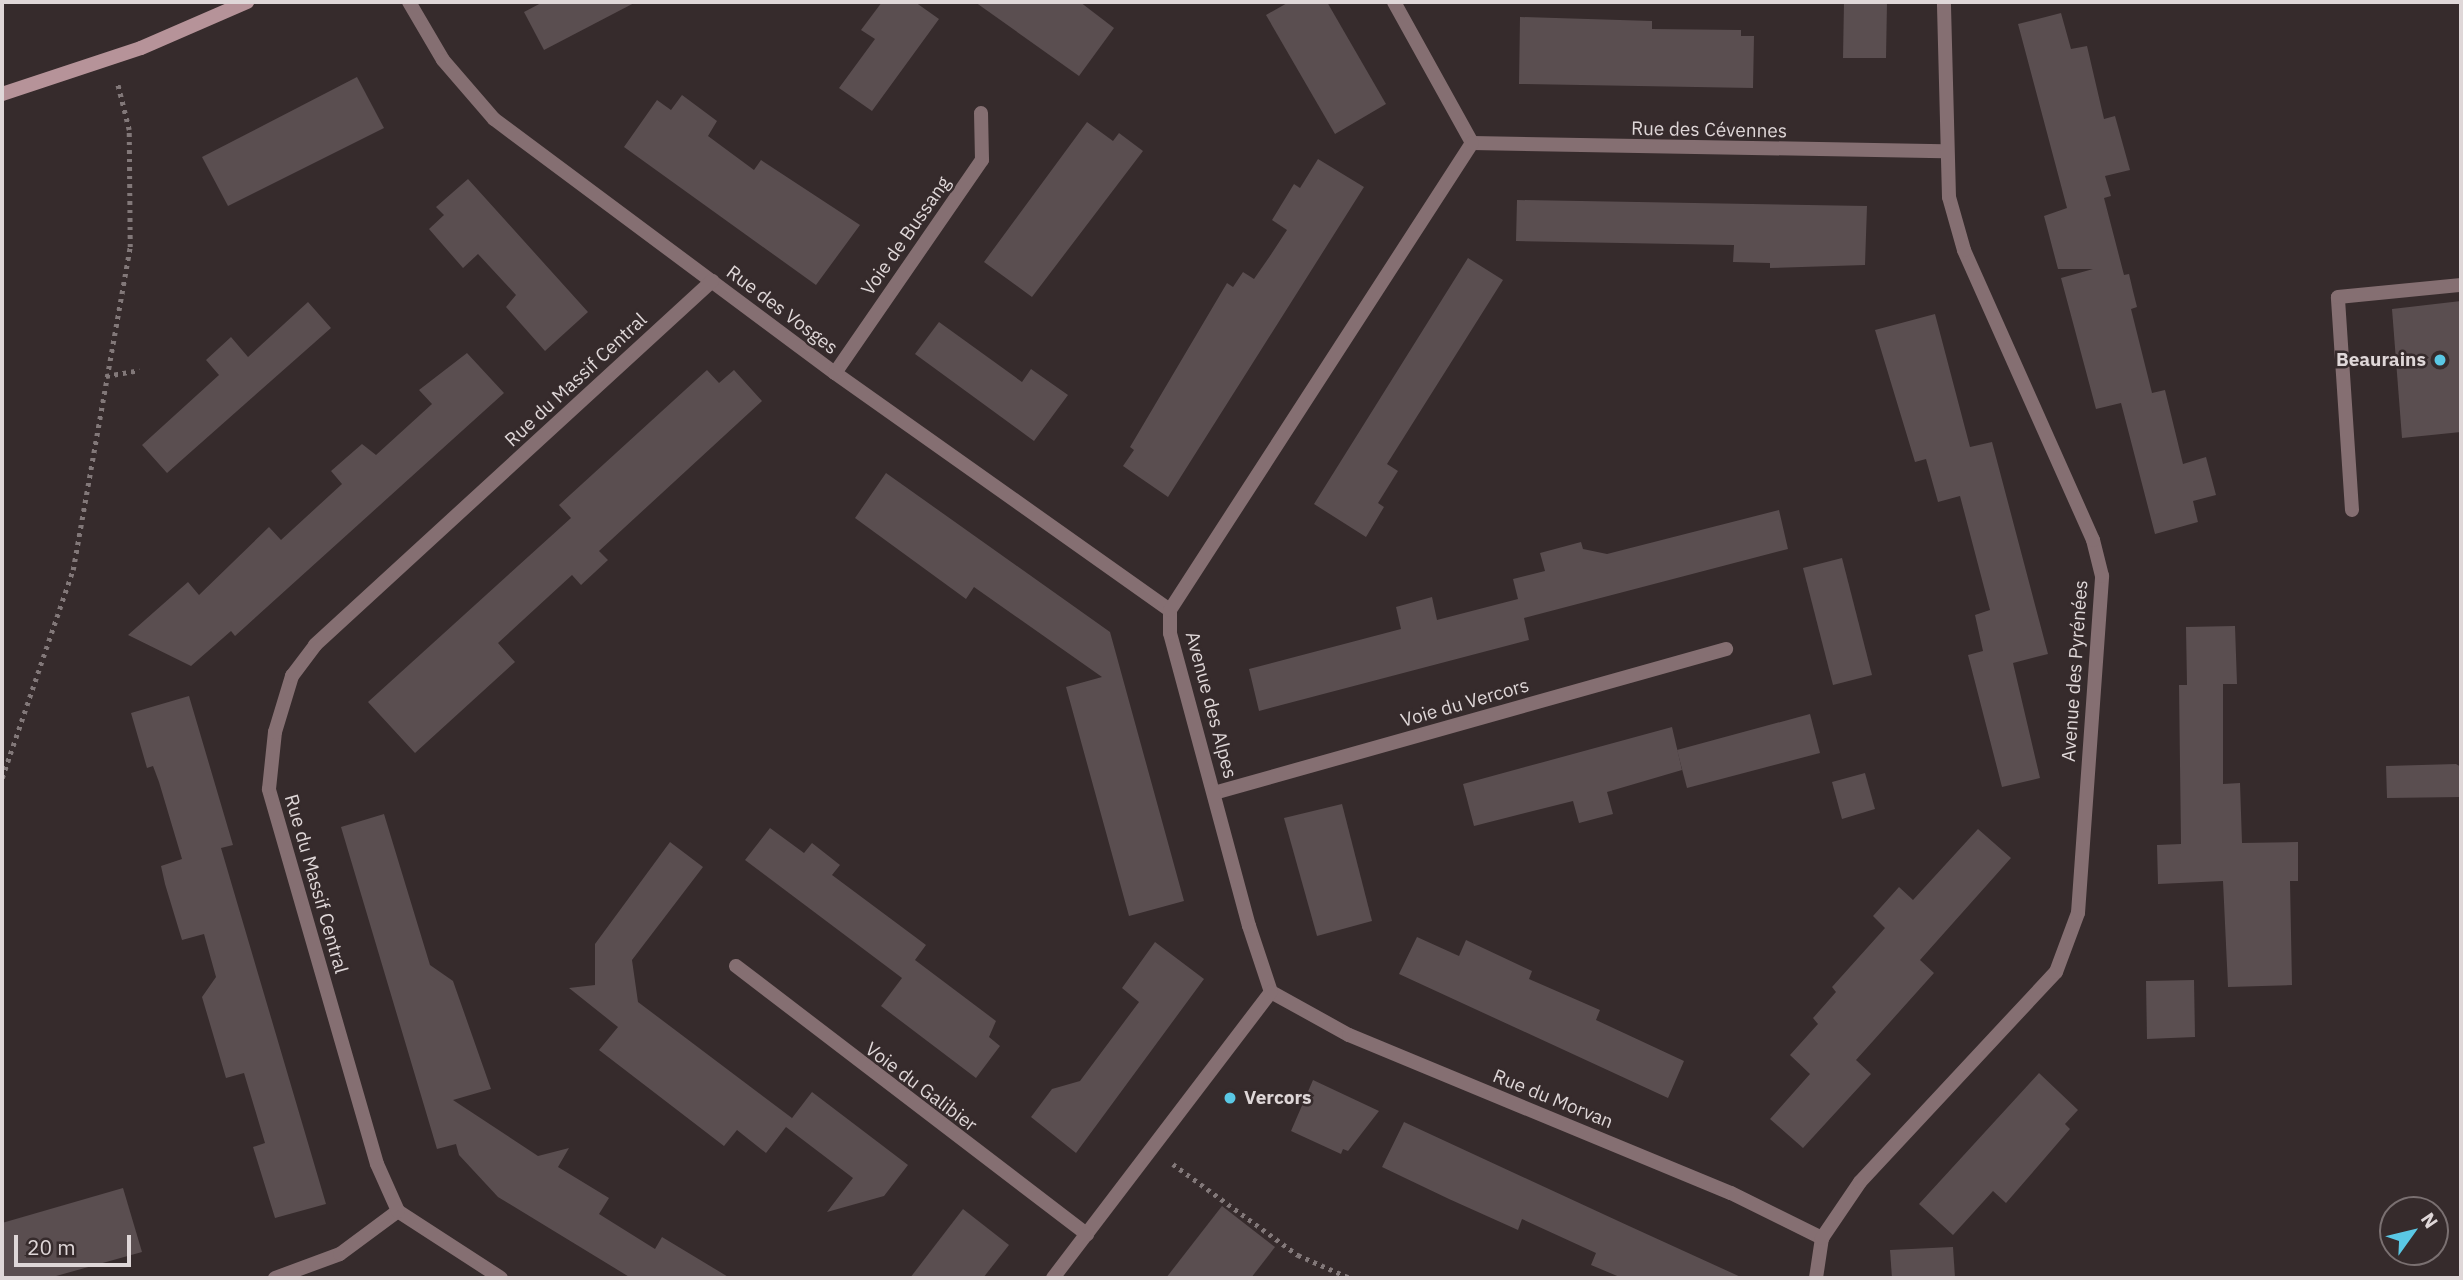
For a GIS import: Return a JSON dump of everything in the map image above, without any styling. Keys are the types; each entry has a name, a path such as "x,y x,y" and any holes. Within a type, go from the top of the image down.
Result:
{"main road":[{"path":"2,94 170,37 247,2"}],"street":[{"name":"Rue des Vosges","path":"409,2 443,60 494,119 835,373 1170,610"},
{"path":"1394,2 1472,143"},
{"name":"Avenue des Pyrénées","path":"1816,1278 1822,1238 1860,1182 2056,972 2078,913 2102,576 2093,540 1964,250 1949,197 1944,151 1944,2"},
{"name":"Voie de Bussang","path":"835,373 982,160 981,113"},
{"name":"Rue des Cévennes","path":"1472,143 1944,151"},
{"name":"Avenue des Alpes","path":"1271,992 1248,926 1170,633 1170,610 1472,143"},
{"name":"Rue du Massif Central","path":"398,1211 377,1164 269,789 275,732 292,676 315,645 712,281"},
{"path":"2352,510 2338,297 2461,285"},
{"name":"Voie du Vercors","path":"1214,793 1726,649"},
{"name":"Voie du Galibier","path":"736,967 1087,1234"},
{"path":"1053,1278 1271,992"},
{"name":"Rue du Morvan","path":"1271,992 1349,1035 1731,1193 1822,1238"},
{"path":"275,1278 340,1254 398,1211 501,1278"}],"path":[{"path":"2,778 73,570 130,247 129,130 120,87 107,59"},
{"path":"106,376 139,370"},
{"path":"1154,1147 1298,1255 1350,1278"}],"building":[{"path":"543,2 636,2 544,50 524,12"},
{"path":"882,2 915,2 939,19 872,111 839,88 875,39 861,30"},
{"path":"975,2 1080,2 1114,28 1079,76"},
{"path":"1289,2 1327,2 1386,104 1335,134 1266,15"},
{"path":"1844,2 1887,2 1886,58 1843,58"},
{"path":"2061,13 2071,49 2087,46 2104,119 2115,116 2130,170 2105,176 2111,196 2104,198 2124,275 2129,274 2137,307 2131,309 2152,393 2165,390 2183,464 2206,457 2216,495 2193,501 2198,522 2155,534 2121,403 2096,409 2061,278 2093,269 2058,269 2044,216 2067,208 2018,24"},
{"path":"1520,17 1652,21 1652,29 1741,30 1741,36 1754,36 1753,88 1519,84"},
{"path":"357,77 384,128 228,206 202,157"},
{"path":"682,95 717,121 708,136 754,170 761,160 860,225 816,285 624,147 657,100 671,110"},
{"path":"1087,122 1113,141 1119,133 1143,151 1032,297 984,262"},
{"path":"1318,159 1364,187 1168,497 1123,466 1134,450 1130,447 1227,283 1233,287 1243,272 1254,279 1287,230 1272,220 1294,184 1300,188"},
{"path":"468,179 588,312 545,351 506,307 516,295 478,254 463,268 429,229 444,215 436,207"},
{"path":"1517,200 1867,206 1865,265 1770,268 1770,263 1733,262 1734,245 1516,241"},
{"path":"1468,258 1503,280 1387,464 1398,471 1378,503 1384,507 1366,537 1314,504"},
{"name":"Beaurains","path":"2461,301 2461,432 2402,438 2392,309"},
{"path":"308,302 331,328 167,473 142,445 219,375 206,360 231,337 248,357"},
{"path":"1935,314 1970,447 1992,442 2048,654 2013,663 2040,778 2002,787 1968,655 1983,651 1975,615 1990,610 1960,496 1938,502 1926,459 1915,462 1875,330"},
{"path":"939,322 1022,382 1031,369 1068,395 1034,441 915,354"},
{"path":"467,353 504,393 235,636 231,631 191,666 128,635 188,582 199,595 269,527 281,540 342,484 331,471 362,444 376,455 432,404 419,390"},
{"path":"707,370 719,383 734,370 762,401 599,551 608,560 581,585 572,575 498,643 515,662 415,753 368,702 571,518 559,505"},
{"path":"886,473 1110,632 1184,901 1129,916 1066,687 1102,677 974,587 966,599 855,518"},
{"path":"1779,510 1788,549 1524,618 1529,640 1259,711 1249,669 1401,629 1396,607 1432,597 1437,620 1518,599 1513,579 1545,571 1540,553 1581,542 1583,549 1607,554"},
{"path":"1842,558 1872,675 1833,685 1803,568"},
{"path":"2235,626 2237,684 2223,684 2223,784 2240,783 2242,843 2298,842 2298,881 2290,881 2292,985 2228,987 2223,881 2158,884 2157,845 2181,844 2179,685 2187,685 2186,627"},
{"path":"189,696 233,845 221,848 326,1204 275,1218 253,1147 265,1143 244,1073 226,1078 202,997 216,977 204,934 182,940 165,884 161,866 182,859 159,782 153,766 147,768 131,713"},
{"path":"1810,714 1820,753 1687,788 1677,750"},
{"path":"1672,727 1682,770 1607,792 1613,814 1579,823 1573,801 1474,826 1463,784"},
{"path":"2456,764 2461,767 2461,797 2387,798 2386,766"},
{"path":"1865,773 1875,809 1842,819 1832,782"},
{"path":"1342,804 1372,921 1317,936 1284,818"},
{"path":"384,814 430,965 453,981 491,1089 453,1100 538,1156 569,1148 558,1167 609,1198 599,1214 655,1249 662,1237 730,1278 631,1278 498,1197 459,1155 456,1144 437,1149 341,827"},
{"path":"770,828 804,853 812,843 840,865 832,875 926,945 915,960 996,1021 989,1037 1000,1046 976,1078 881,1006 902,978 745,860"},
{"path":"1978,829 2011,858 1920,960 1934,973 1856,1060 1871,1074 1803,1148 1770,1119 1810,1074 1790,1055 1818,1024 1813,1018 1836,992 1832,987 1885,928 1873,916 1899,887 1913,900"},
{"path":"670,842 703,867 632,960 638,1002 792,1118 789,1122 812,1092 908,1165 884,1196 827,1212 853,1178 786,1127 766,1153 737,1130 724,1146 599,1050 618,1027 569,988 595,985 595,944"},
{"path":"1417,937 1459,956 1466,940 1532,971 1529,979 1600,1010 1596,1020 1684,1061 1668,1098 1399,974"},
{"path":"1155,942 1204,979 1076,1153 1031,1117 1052,1089 1080,1081 1139,1002 1122,988"},
{"path":"2194,980 2195,1037 2147,1039 2146,981"},
{"path":"2039,1073 2078,1110 2065,1124 2070,1129 2006,1203 1993,1191 1953,1235 1919,1204"},
{"path":"1313,1080 1379,1111 1348,1151 1343,1149 1341,1154 1291,1131"},
{"path":"1404,1122 1743,1278 1622,1278 1591,1265 1596,1253 1522,1219 1518,1230 1382,1167"},
{"path":"123,1188 142,1252 49,1278 2,1278 2,1223"},
{"path":"1222,1206 1275,1247 1251,1278 1166,1278"},
{"path":"963,1209 1009,1245 983,1278 910,1278"},
{"path":"1953,1247 1955,1278 1892,1278 1890,1250"}],"place":[{"name":"Beaurains","path":"2440,360"},
{"name":"Vercors","path":"1230,1098"}]}
